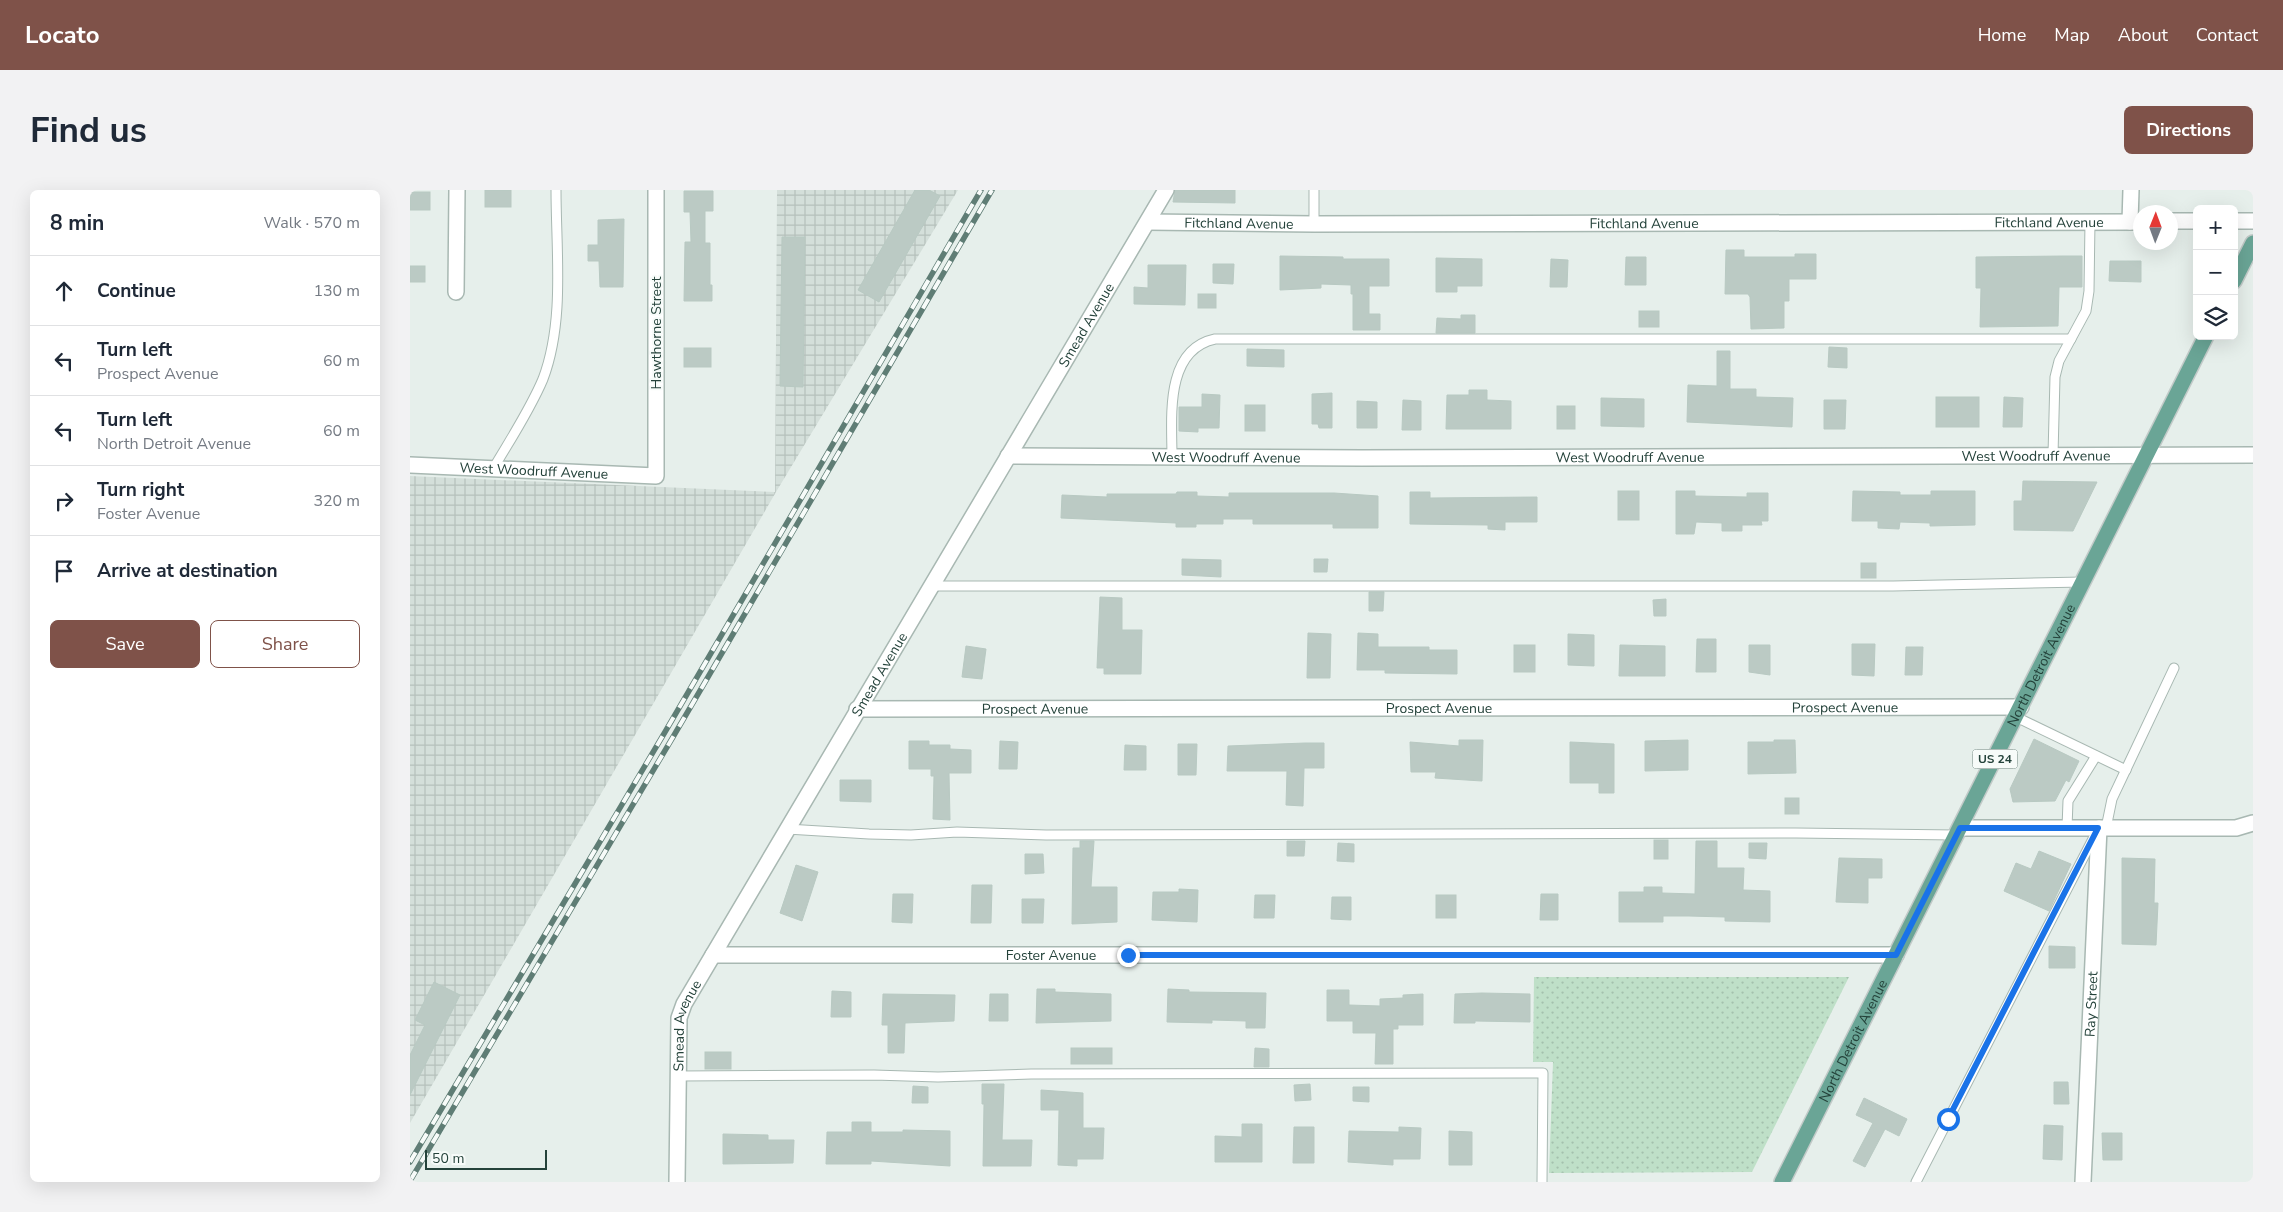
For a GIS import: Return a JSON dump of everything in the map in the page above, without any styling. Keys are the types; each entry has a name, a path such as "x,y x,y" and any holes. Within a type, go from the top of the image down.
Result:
{"main road":[{"path":"2238,273 2253,243"},
{"name":"North Detroit Avenue","path":"1782,1182 2204,340"}],"street":[{"path":"456,292 457,190"},
{"name":"Hawthorne Street","path":"656,190 656,476"},
{"name":"Smead Avenue","path":"677,1182 680,1076 679,1018 684,1004 1166,190"},
{"path":"2131,190 2133,206"},
{"path":"2178,222 2193,221"},
{"path":"2238,221 2253,221"},
{"name":"Fitchland Avenue","path":"1148,222 1314,224 2133,222"},
{"name":"West Woodruff Avenue","path":"1008,456 1172,458 2253,455"},
{"name":"West Woodruff Avenue","path":"410,465 656,476"},
{"name":"Prospect Avenue","path":"858,709 2019,712"},
{"path":"1958,831 2067,828 2236,828 2253,823"},
{"name":"Ray Street","path":"2083,1182 2102,828"},
{"name":"Foster Avenue","path":"714,955 1896,955"}],"lane":[{"path":"493,469 530,405 543,378 551,351 557,300 556,190"},
{"path":"1314,190 1314,224"},
{"path":"2053,455 2055,377 2059,361 2086,311 2090,291 2090,222"},
{"path":"1172,458 1172,401 1176,381 1191,350 1203,342 1215,340 2071,339"},
{"path":"932,586 1893,586 2082,582"},
{"path":"1916,1182 2102,828 2112,799 2174,668"},
{"path":"2019,712 2096,756 2126,770"},
{"path":"2067,828 2068,801 2096,756"},
{"path":"787,829 911,835 957,832 1046,835 1958,831"},
{"path":"680,1076 874,1074 938,1077 1031,1074 1543,1073 1542,1182"}],"shaded area":[{"path":"777,190 958,190 776,492 410,1123 410,476 775,492"}],"green space":[{"path":"1534,977 1849,977 1752,1172 1549,1173 1553,1062 1533,1062"}],"building":[{"path":"485,190 511,190 511,207 485,207"},
{"path":"915,190 929,190 940,196 879,302 858,290"},
{"path":"1175,190 1235,190 1235,203 1173,202"},
{"path":"684,191 713,191 713,211 705,211 705,243 710,243 712,301 684,301 685,242 691,242 690,212 684,212"},
{"path":"410,192 430,192 430,210 410,210"},
{"path":"624,219 623,287 600,287 599,261 588,261 588,245 598,245 598,220"},
{"path":"782,237 805,237 803,387 780,386"},
{"path":"1726,250 1744,250 1744,257 1795,257 1795,254 1816,254 1816,279 1789,279 1789,301 1784,301 1784,328 1751,329 1750,297 1748,294 1725,294"},
{"path":"1280,256 1389,259 1389,286 1369,286 1369,314 1380,314 1380,330 1353,330 1353,294 1351,294 1351,285 1321,284 1321,288 1280,290"},
{"path":"2082,256 2082,287 2059,287 2058,326 1980,327 1981,288 1976,288 1976,257"},
{"path":"1626,257 1646,257 1646,285 1625,285"},
{"path":"1436,258 1482,259 1482,286 1457,286 1457,292 1436,292"},
{"path":"1551,259 1568,260 1567,287 1550,287"},
{"path":"2110,261 2141,261 2141,282 2109,281"},
{"path":"1213,264 1234,264 1233,284 1213,283"},
{"path":"1148,265 1186,265 1185,305 1134,304 1134,287 1148,288"},
{"path":"410,266 425,266 425,282 410,282"},
{"path":"1198,294 1216,294 1216,308 1198,308"},
{"path":"1639,311 1659,311 1659,327 1639,327"},
{"path":"1461,315 1475,315 1475,333 1436,333 1437,318 1461,319"},
{"path":"1829,347 1847,348 1847,368 1828,367"},
{"path":"684,348 711,348 711,367 684,367"},
{"path":"1247,349 1284,350 1284,367 1247,366"},
{"path":"1717,351 1730,351 1730,389 1756,389 1756,397 1793,398 1792,427 1687,422 1688,385 1717,386"},
{"path":"1469,390 1487,390 1487,400 1511,401 1511,429 1446,429 1447,395 1469,395"},
{"path":"1332,393 1332,428 1319,428 1318,424 1312,424 1312,394"},
{"path":"1202,394 1220,395 1219,428 1198,428 1198,432 1179,431 1179,407 1202,407"},
{"path":"1936,397 1979,397 1979,427 1936,427"},
{"path":"2004,397 2023,398 2022,427 2003,427"},
{"path":"1601,398 1644,399 1644,427 1601,426"},
{"path":"1403,400 1421,401 1421,430 1402,430"},
{"path":"1824,400 1846,400 1845,429 1824,429"},
{"path":"1357,401 1377,402 1377,428 1357,428"},
{"path":"1245,405 1265,405 1265,431 1245,431"},
{"path":"1557,406 1575,406 1575,429 1557,429"},
{"path":"2023,481 2097,482 2073,531 2014,530 2014,501 2022,501"},
{"path":"1618,491 1639,491 1639,520 1618,520"},
{"path":"1676,491 1695,491 1695,496 1747,497 1747,493 1768,493 1768,521 1761,521 1762,525 1742,525 1742,531 1722,531 1722,523 1696,522 1694,534 1676,534"},
{"path":"1853,491 1900,492 1900,495 1931,495 1931,491 1975,491 1975,525 1930,526 1930,523 1900,522 1899,529 1878,528 1878,521 1852,521"},
{"path":"1177,492 1197,492 1197,496 1229,497 1229,493 1334,493 1378,496 1378,528 1333,528 1333,524 1253,524 1253,519 1223,519 1223,524 1196,524 1196,527 1176,527 1176,523 1061,518 1062,495 1107,497 1107,494 1176,494"},
{"path":"1410,492 1430,492 1430,498 1537,497 1537,522 1505,522 1505,530 1488,529 1488,525 1410,524"},
{"path":"1182,559 1221,560 1221,577 1182,575"},
{"path":"1314,559 1328,559 1327,572 1314,572"},
{"path":"1861,563 1876,563 1876,578 1861,578"},
{"path":"1369,592 1384,592 1383,611 1369,611"},
{"path":"1100,597 1122,598 1122,630 1142,630 1141,674 1104,674 1104,668 1097,668"},
{"path":"1666,599 1666,616 1654,616 1653,600"},
{"path":"1308,633 1331,634 1330,678 1307,678"},
{"path":"1358,633 1378,634 1378,647 1429,647 1429,650 1457,650 1457,674 1385,673 1385,670 1357,670"},
{"path":"1568,634 1594,635 1594,666 1568,665"},
{"path":"1697,639 1716,639 1716,672 1696,672"},
{"path":"1852,644 1875,644 1874,676 1852,675"},
{"path":"1514,645 1535,645 1535,672 1514,672"},
{"path":"1620,645 1665,646 1665,676 1619,676"},
{"path":"1749,645 1770,645 1770,675 1749,672"},
{"path":"966,646 986,649 982,679 962,677"},
{"path":"1906,647 1923,647 1922,675 1905,675"},
{"path":"2034,739 2079,761 2069,782 2066,780 2055,801 2013,802 2010,789"},
{"path":"1459,740 1483,740 1482,781 1435,778 1436,772 1411,772 1410,742 1459,746"},
{"path":"1688,740 1688,770 1645,771 1645,741"},
{"path":"1774,740 1795,740 1796,773 1748,774 1748,742 1774,742"},
{"path":"909,741 929,741 929,745 950,745 950,749 971,750 971,773 949,773 950,820 933,819 934,776 931,776 931,769 909,769"},
{"path":"1000,741 1018,742 1017,769 999,769"},
{"path":"1570,742 1614,744 1614,793 1599,793 1599,783 1570,783"},
{"path":"1324,743 1324,768 1304,768 1303,806 1286,805 1287,771 1227,771 1228,746"},
{"path":"1178,744 1197,744 1196,775 1178,775"},
{"path":"1125,745 1146,746 1146,770 1124,770"},
{"path":"840,780 871,780 871,802 840,801"},
{"path":"1785,798 1799,798 1799,814 1785,814"},
{"path":"1654,840 1668,840 1668,859 1654,859"},
{"path":"1080,841 1094,841 1091,887 1117,887 1117,922 1072,924 1073,848 1080,848"},
{"path":"1287,841 1305,841 1304,856 1287,856"},
{"path":"1696,841 1717,841 1717,868 1744,868 1743,890 1770,891 1770,922 1725,921 1725,917 1663,916 1663,922 1619,922 1619,892 1644,892 1644,887 1662,887 1662,893 1695,894"},
{"path":"1338,843 1354,844 1354,862 1337,861"},
{"path":"1749,843 1767,843 1766,859 1749,858"},
{"path":"2039,851 2071,864 2049,911 2004,891 2016,863 2031,869"},
{"path":"1025,854 1043,854 1044,873 1025,874"},
{"path":"1839,858 1882,859 1882,878 1868,878 1868,903 1836,902"},
{"path":"2122,858 2155,859 2154,903 2158,903 2156,945 2122,944"},
{"path":"796,865 818,872 802,921 780,913"},
{"path":"972,885 992,885 991,923 971,923"},
{"path":"1179,889 1198,890 1197,922 1152,920 1153,892 1179,892"},
{"path":"893,894 913,894 912,923 892,922"},
{"path":"1541,894 1558,894 1558,920 1540,920"},
{"path":"1255,895 1275,895 1274,918 1254,918"},
{"path":"1436,895 1456,895 1456,918 1436,918"},
{"path":"1332,897 1351,897 1351,920 1331,919"},
{"path":"1022,899 1044,899 1043,923 1022,923"},
{"path":"2049,946 2075,947 2075,968 2049,968"},
{"path":"434,982 460,995 410,1095 410,1055 425,1025 415,1020"},
{"path":"1037,989 1055,989 1055,992 1111,994 1111,1021 1036,1023"},
{"path":"1168,989 1189,990 1189,992 1266,993 1265,1028 1246,1028 1246,1021 1212,1020 1212,1023 1167,1022"},
{"path":"1327,990 1349,990 1349,1005 1380,1006 1380,999 1403,998 1403,995 1423,994 1423,1025 1398,1025 1398,1029 1393,1029 1393,1064 1375,1064 1376,1033 1353,1033 1353,1021 1327,1021"},
{"path":"832,991 851,992 851,1017 831,1017"},
{"path":"883,994 955,995 954,1021 905,1023 904,1053 888,1053 888,1025 882,1025"},
{"path":"990,994 1008,994 1008,1021 989,1021"},
{"path":"1455,994 1530,994 1530,1022 1475,1021 1475,1023 1454,1023"},
{"path":"1071,1048 1112,1048 1112,1064 1071,1064"},
{"path":"1255,1048 1269,1049 1269,1067 1254,1067"},
{"path":"705,1052 731,1052 731,1069 705,1069"},
{"path":"2054,1082 2068,1082 2069,1104 2054,1104"},
{"path":"982,1084 1004,1084 1002,1140 1032,1140 1031,1166 983,1166 984,1104 982,1104"},
{"path":"1310,1084 1311,1100 1295,1101 1294,1085"},
{"path":"913,1086 928,1087 928,1103 912,1103"},
{"path":"1353,1087 1369,1087 1369,1102 1353,1101"},
{"path":"1041,1090 1083,1093 1083,1128 1104,1128 1103,1159 1077,1159 1077,1166 1058,1165 1059,1110 1041,1110"},
{"path":"1864,1098 1907,1119 1899,1136 1885,1129 1865,1167 1853,1161 1873,1123 1856,1115"},
{"path":"852,1122 871,1122 871,1132 903,1132 903,1130 950,1131 950,1166 871,1161 871,1164 826,1164 827,1132 852,1132"},
{"path":"1242,1124 1262,1124 1262,1162 1215,1162 1215,1136 1242,1137"},
{"path":"2044,1125 2063,1126 2062,1160 2043,1159"},
{"path":"1294,1127 1314,1127 1314,1163 1293,1163"},
{"path":"1399,1127 1421,1128 1420,1159 1393,1159 1393,1165 1348,1162 1349,1131 1399,1132"},
{"path":"1449,1131 1472,1132 1472,1165 1449,1165"},
{"path":"2102,1133 2122,1133 2122,1160 2103,1160"},
{"path":"723,1134 768,1135 768,1140 794,1140 793,1163 723,1164"}],"railway":[{"path":"410,1162 665,732 981,190"},
{"path":"410,1181 673,737 992,190"}],"route":[{"path":"1128,955 1444,953 1896,955 1960,828 2098,828 2031,956 1996,1030 1948,1119"}]}
